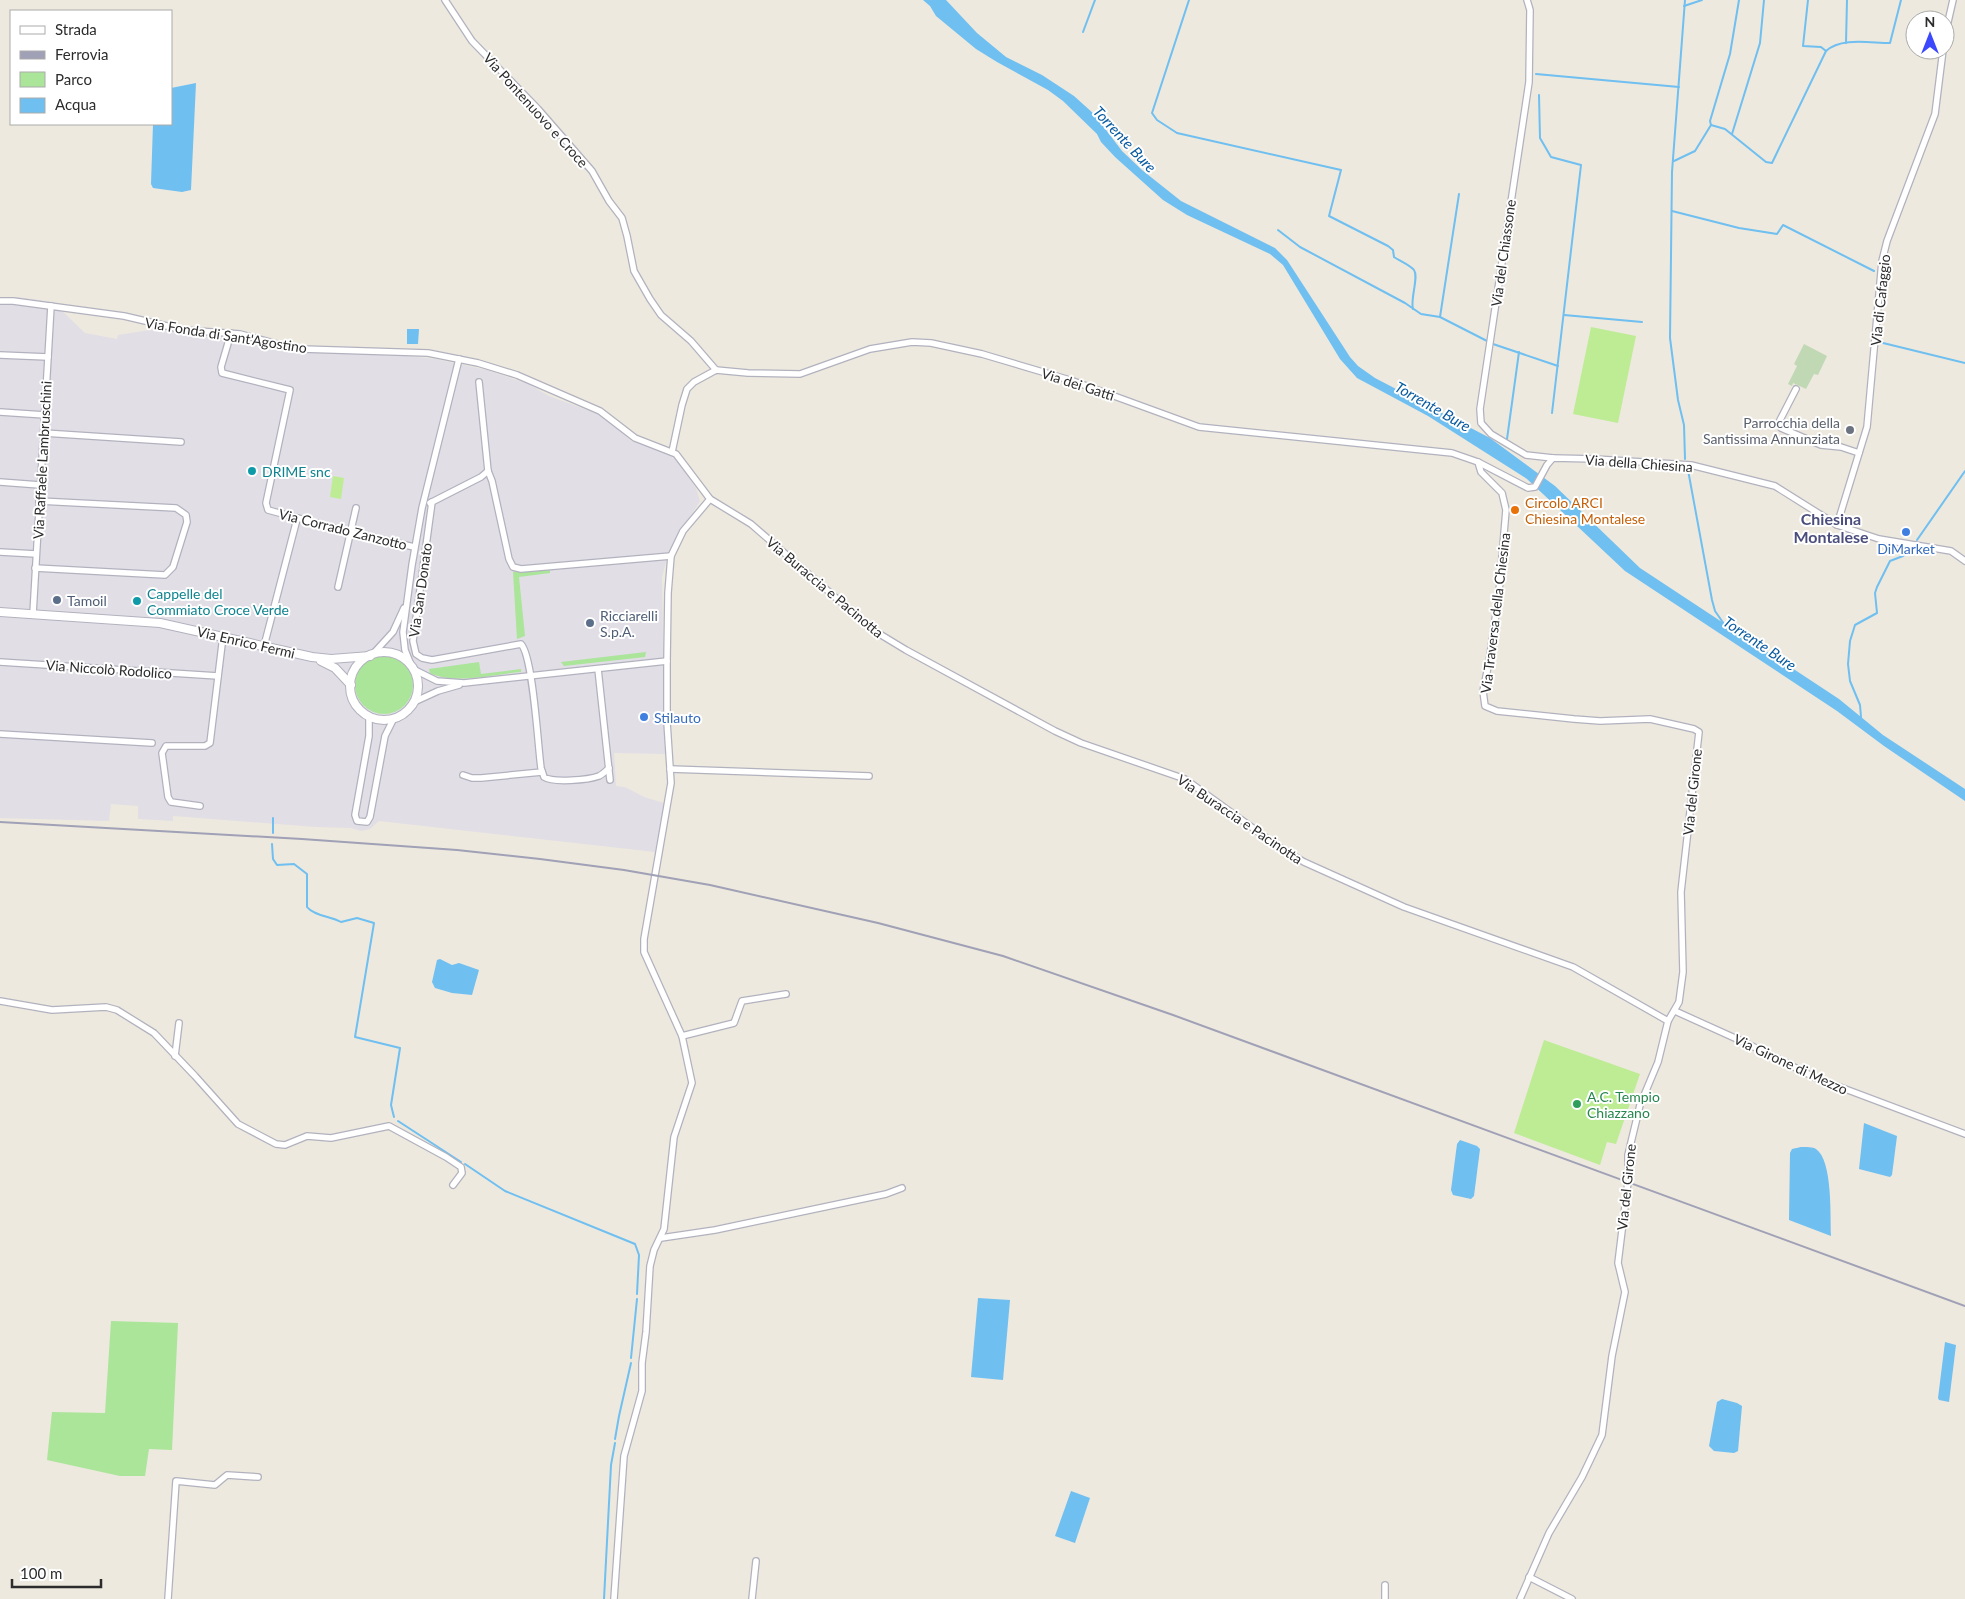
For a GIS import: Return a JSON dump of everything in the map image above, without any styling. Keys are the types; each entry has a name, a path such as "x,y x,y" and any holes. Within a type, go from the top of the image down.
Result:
{"street":[{"name":"Via Pontenuovo e Croce","path":"445,0 472,41 538,109 592,171 609,201 622,218 628,236 634,271 650,299 661,315 691,341 716,370"},
{"name":"Via del Chiassone","path":"1527,0 1530,10 1529,82 1480,409 1481,423 1490,434 1526,455 1552,458"},
{"name":"Via di Cafaggio","path":"1837,525 1868,424 1882,260 1890,232 1935,114 1942,60"},
{"name":"Via Fonda di Sant'Agostino","path":"0,301 13,301 124,316 173,328 231,333 249,336 281,346 302,349 415,352 459,359 504,370 525,378 603,413 635,438 672,452"},
{"name":"Via Raffaele Lambruschini","path":"32,614 51,306"},
{"name":"Via Corrado Zanzotto","path":"231,333 221,367 222,373 290,390 266,506 270,512 414,547"},
{"name":"Via dei Gatti","path":"716,370 800,374 870,349 912,342 931,343 982,354 1073,381 1199,427 1463,456 1526,488 1535,487 1552,458"},
{"path":"0,354 48,357"},
{"path":"405,606 393,632 371,655 361,661 355,669 351,686 356,705 369,716 383,720 405,713 414,702 418,686 404,640 405,606 422,508 459,359"},
{"path":"672,452 682,405 688,390 698,379 716,370"},
{"path":"479,382 488,471 492,481 511,565 516,569 671,556"},
{"path":"1796,389 1780,420 1781,428 1821,445 1841,447 1859,453"},
{"path":"0,412 45,415"},
{"path":"44,433 181,442"},
{"name":"Via Buraccia e Pacinotta","path":"672,452 680,459 710,499 751,524 851,612 887,640 1026,716 1081,743 1185,779 1279,847 1318,869 1404,907 1573,966 1668,1021"},
{"name":"Via della Chiesina","path":"1552,458 1696,466 1774,486 1837,525 1879,539 1951,551 1965,562"},
{"name":"Via Traversa della Chiesina","path":"1478,462 1481,472 1502,494 1506,510 1499,592 1483,691 1485,706 1497,711 1574,719 1600,721 1650,719 1694,728 1699,732"},
{"path":"422,508 481,477 488,471"},
{"path":"0,482 40,485"},
{"path":"614,1599 624,1456 642,1391 642,1363 650,1266 654,1250 661,1238 666,1218 674,1137 692,1083 682,1036 644,952 644,939 670,786 667,731 667,661 668,592 671,556 679,536 710,499"},
{"path":"35,568 167,574 174,563 187,520 186,515 181,510 166,507 40,501"},
{"name":"Via San Donato","path":"432,502 413,641 416,654 422,658 432,660 521,644 525,649 531,677"},
{"path":"338,587 356,508"},
{"path":"264,646 297,518"},
{"path":"0,552 36,554"},
{"name":"Via Enrico Fermi","path":"0,612 152,622 224,636 312,657"},
{"path":"200,806 171,802 168,797 162,753 166,746 209,745 224,636"},
{"path":"312,657 346,659 384,652 393,653 402,657 412,667 437,681 464,683 667,661"},
{"path":"312,657 335,668 351,686"},
{"name":"Via Niccolò Rodolico","path":"0,662 218,676"},
{"path":"598,669 610,780"},
{"path":"531,677 542,772 545,778 556,781 598,776 609,768"},
{"path":"414,702 438,691 464,683"},
{"path":"369,716 369,736 355,815 357,821 363,823 368,821 370,817 385,736 394,718"},
{"name":"Via del Girone","path":"1520,1599 1549,1534 1582,1477 1602,1435 1612,1356 1625,1292 1618,1263 1627,1185 1628,1156 1640,1105 1658,1062 1668,1021 1679,1002 1683,972 1681,892 1699,732"},
{"path":"0,734 152,743"},
{"path":"670,769 869,776"},
{"path":"463,775 481,778 542,772"},
{"path":"682,1036 734,1023 742,1001 786,994"},
{"path":"0,1000 52,1010 97,1007 113,1008 150,1030 242,1128 269,1142 285,1145 308,1136 331,1138 389,1126 446,1157 461,1168 462,1173 453,1185"},
{"name":"Via Girone di Mezzo","path":"1675,1011 1748,1044 1816,1078 1965,1134"},
{"path":"174,1056 179,1023"},
{"path":"661,1238 716,1230 886,1194 902,1188"},
{"path":"168,1599 176,1481 215,1485 228,1475 258,1477"},
{"path":"752,1599 756,1560"},
{"path":"1529,1577 1572,1599"},
{"path":"1384,1585 1385,1599"}],"shaded area":[{"path":"17,297 53,302 85,333 117,339 118,335 156,329 240,338 289,351 408,356 435,359 487,370 528,384 549,396 603,416 631,441 665,452 677,460 696,488 700,501 672,546 662,577 665,754 614,753 616,786 625,787 644,797 664,803 655,852 379,821 370,829 361,831 351,828 173,816 173,821 138,819 138,806 111,804 109,821 0,818 0,298"}],"green space":[{"path":"1591,327 1636,336 1618,423 1573,414"},
{"path":"1804,344 1827,356 1818,375 1814,374 1806,389 1793,383 1792,386 1788,384 1797,366 1794,364"},
{"path":"333,476 344,478 341,499 330,497"},
{"path":"550,570 550,573 519,577 525,636 517,639 513,572"},
{"path":"646,652 645,657 564,666 561,662"},
{"path":"384,656 400,661 408,669 413,685 408,701 400,709 384,714 368,709 360,701 355,685 360,669 368,661"},
{"path":"479,662 481,674 521,669 521,672 474,678 450,678 430,673 429,669"},
{"name":"A.C. Tempio Chiazzano","path":"1544,1040 1640,1074 1616,1144 1607,1142 1600,1165 1514,1133"},
{"path":"111,1321 178,1323 172,1450 149,1449 145,1476 120,1476 47,1460 52,1412 105,1413"}],"water":[{"path":"923,0 946,0 977,33 1006,57 1042,75 1074,96 1094,114 1122,151 1142,170 1181,201 1275,248 1287,260 1350,357 1358,366 1375,378 1490,438 1555,486 1640,568 1839,699 1883,735 1965,789 1965,801 1884,746 1837,711 1625,571 1527,479 1428,416 1357,378 1340,359 1283,265 1270,254 1187,215 1163,200 1115,157 1101,142 1097,134 1063,101 1048,90 976,49 936,16 930,6"},
{"path":"196,83 191,190 182,192 153,188 151,184 153,125 172,125 172,88"},
{"path":"407,329 419,329 418,344 407,344"},
{"path":"440,959 452,965 459,963 479,970 472,995 452,993 435,988 432,982 437,960"},
{"path":"1864,1123 1897,1136 1892,1175 1890,1177 1859,1169"},
{"path":"1460,1140 1477,1146 1480,1149 1474,1196 1471,1199 1453,1195 1451,1190 1457,1144"},
{"path":"1801,1147 1816,1149 1825,1165 1830,1190 1831,1236 1789,1220 1790,1153 1792,1149"},
{"path":"978,1298 1010,1300 1003,1380 971,1377"},
{"path":"1945,1342 1956,1345 1949,1402 1939,1400 1938,1398"},
{"path":"1722,1399 1742,1406 1738,1451 1734,1453 1714,1451 1709,1446 1717,1402"},
{"path":"1071,1491 1090,1498 1075,1543 1055,1536"}],"waterway":[{"path":"1083,32 1095,0"},
{"path":"1189,0 1152,113 1157,120 1177,133 1341,170 1329,216 1388,246 1393,250 1394,257 1414,270 1416,278 1413,309"},
{"path":"1685,0 1672,172 1670,338 1678,400 1684,425 1685,459"},
{"path":"1684,6 1702,0"},
{"path":"1711,125 1710,121 1730,54 1739,0"},
{"path":"1732,134 1760,43 1764,0"},
{"path":"1808,0 1803,46 1821,47 1826,51"},
{"path":"1846,43 1847,0"},
{"path":"1711,125 1725,129 1766,162 1772,163 1826,51 1848,42 1890,43 1901,0"},
{"path":"1536,74 1679,87"},
{"path":"1539,95 1540,138 1551,157 1581,165 1552,413"},
{"path":"1674,161 1695,151 1711,125"},
{"path":"1440,317 1459,194"},
{"path":"1672,211 1739,228 1777,234 1783,225 1874,271"},
{"path":"1278,230 1300,247 1405,303 1421,314 1440,317 1489,342"},
{"path":"1564,315 1642,322"},
{"path":"1879,342 1965,363"},
{"path":"1493,344 1558,366"},
{"path":"1507,439 1519,352"},
{"name":"Torrente Bure","path":"1688,470 1712,600 1715,611 1724,624"},
{"path":"1917,540 1965,471"},
{"path":"1861,717 1860,705 1850,681 1848,664 1850,641 1855,625 1877,613 1875,593 1890,561 1903,556 1912,548"},
{"path":"273,818 273,833"},
{"path":"272,844 273,859 277,865 294,864 307,874 307,907 310,910 341,922 357,918 374,923 355,1037 400,1048 391,1105 394,1117"},
{"path":"398,1121 461,1162"},
{"path":"465,1164 505,1191 635,1244 639,1255 637,1294"},
{"path":"631,1358 637,1299"},
{"path":"615,1439 631,1363"},
{"path":"604,1599 611,1465 615,1443"}],"railway":[{"path":"0,822 302,839 457,850 540,859 624,870 710,885 878,923 1003,956 1173,1015 1965,1306"}],"place":[{"name":"Parrocchia della Santissima Annunziata","path":"1850,430"},
{"name":"DRIME snc","path":"252,471"},
{"name":"Circolo ARCI Chiesina Montalese","path":"1515,510"},
{"name":"DiMarket","path":"1906,532"},
{"name":"Tamoil","path":"57,600"},
{"name":"Cappelle del Commiato Croce Verde","path":"137,601"},
{"name":"Ricciarelli S.p.A.","path":"590,623"},
{"name":"Stilauto","path":"644,717"},
{"name":"A.C. Tempio Chiazzano","path":"1577,1104"}],"district":[{"name":"Chiesina Montalese","path":"1831,527"}]}
